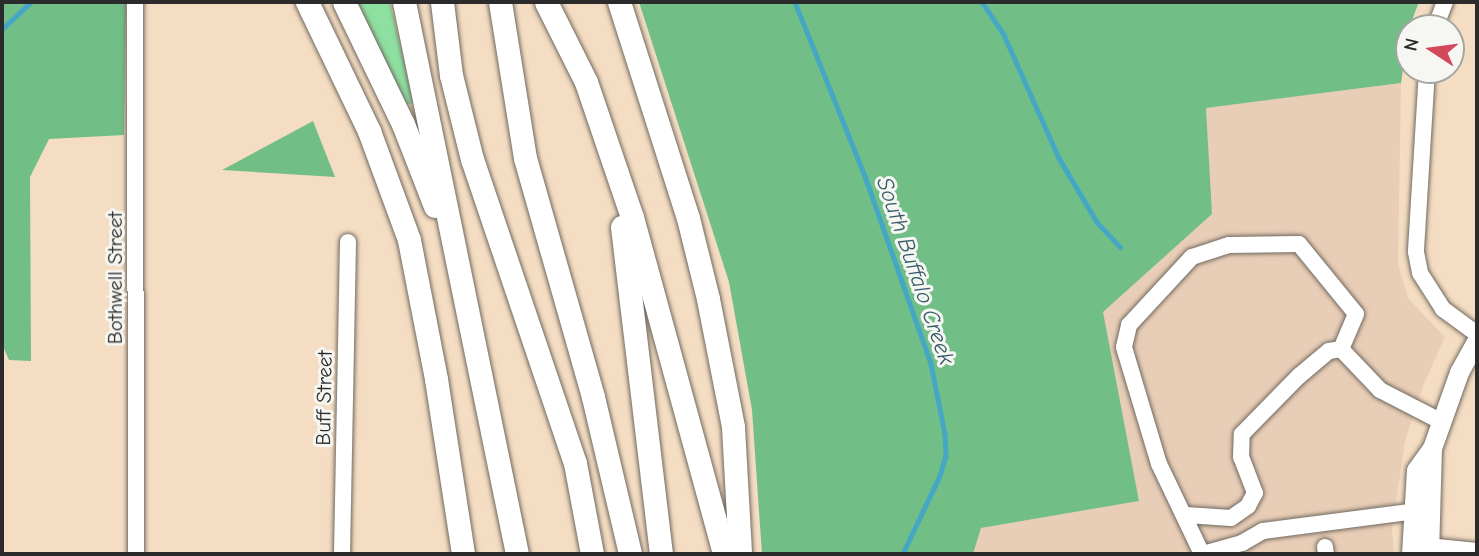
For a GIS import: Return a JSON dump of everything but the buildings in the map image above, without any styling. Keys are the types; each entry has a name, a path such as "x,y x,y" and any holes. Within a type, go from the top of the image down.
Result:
{"highway":[{"path":"307,2 369,131 409,240 436,380 463,554"},
{"path":"344,2 403,124 438,213 475,358"},
{"path":"404,2 517,554"},
{"path":"442,2 451,75 472,159 575,463 592,554"},
{"path":"500,2 525,158 593,397 629,554"},
{"path":"546,2 586,82 632,217 724,554"},
{"path":"619,2 688,218 711,311 733,427 740,554"},
{"path":"608,148 623,233 661,554"}],"main road":[{"path":"1422,551 1432,448 1440,421 1477,336"},
{"path":"1422,551 1410,512 1416,470 1432,448"}],"street":[{"name":"Bothwell Street","path":"135,2 136,554"},
{"path":"1426,84 1416,252 1420,273 1443,309 1477,336"},
{"name":"Buff Street","path":"342,554 348,242"},
{"path":"1341,349 1356,314 1299,244 1229,246 1192,257 1129,325 1124,346 1159,464 1186,515 1202,554 1242,543 1263,531 1410,512"},
{"path":"1341,349 1380,390 1440,421"},
{"path":"1186,515 1231,518 1248,506 1255,493 1244,475 1242,434 1299,376 1329,351 1341,349"},
{"path":"1422,551 1477,551"}],"shaded area":[{"path":"1401,84 1398,264 1408,298 1445,337 1423,386 1405,441 1392,528 1394,554 973,554 980,528 1139,501 1102,312 1211,214 1206,108"}],"green space":[{"path":"2,2 126,2 124,135 49,139 30,177 31,361 9,360 2,344"},
{"path":"355,2 390,2 414,103 405,105"},
{"path":"639,2 1419,2 1414,14 1395,14 1395,84 1206,108 1212,214 1103,312 1139,501 981,528 973,554 762,554 752,410 729,282"},
{"path":"313,121 335,177 222,170"}],"waterway":[{"path":"2,29 31,2"},
{"name":"South Buffalo Creek","path":"795,2 866,179 931,364 945,434 946,456 940,476 903,554"},
{"path":"982,2 1004,35 1059,158 1097,222 1120,247"}]}
